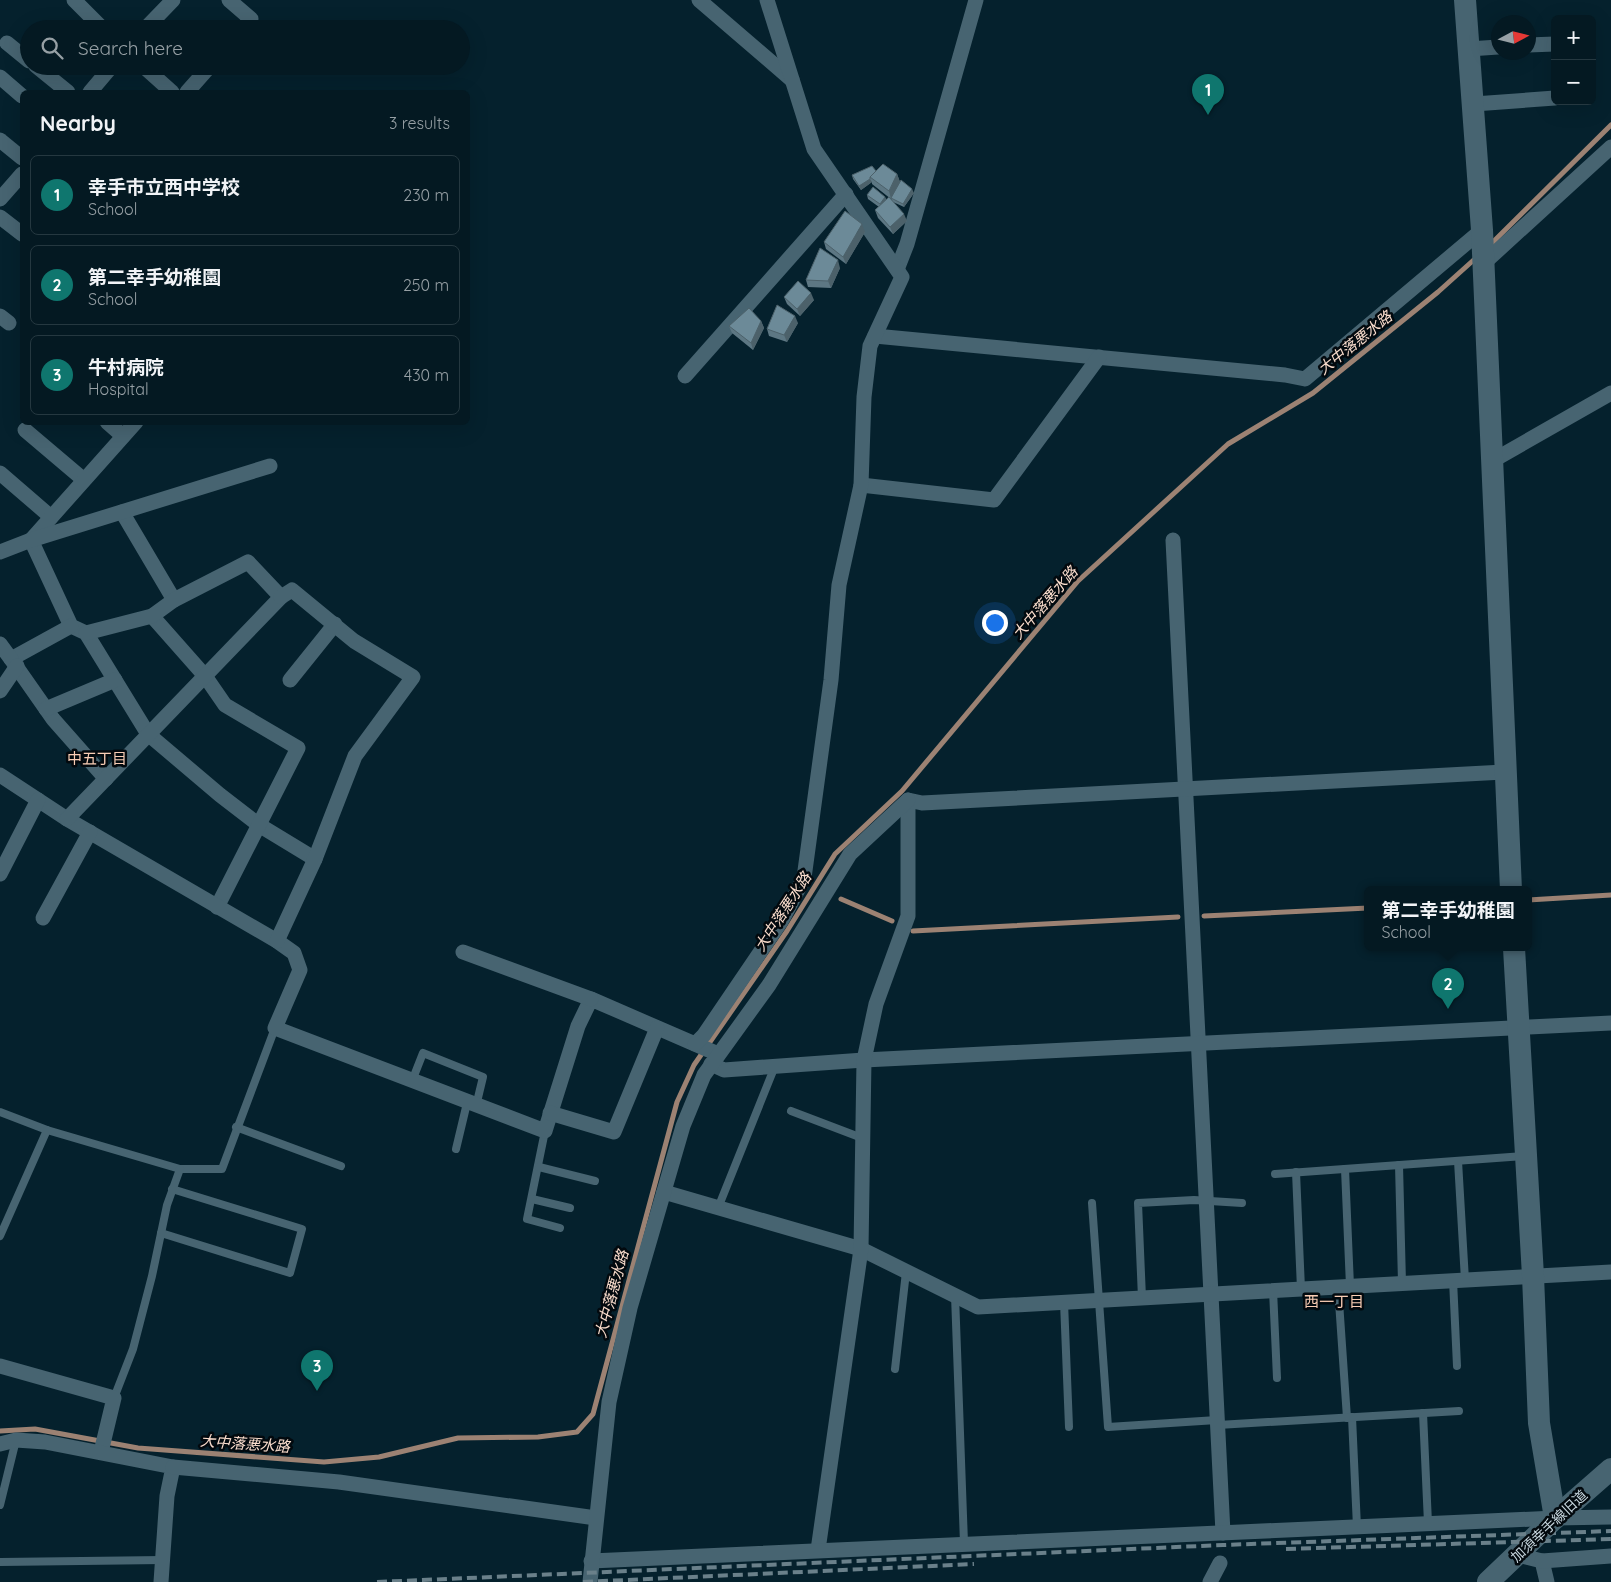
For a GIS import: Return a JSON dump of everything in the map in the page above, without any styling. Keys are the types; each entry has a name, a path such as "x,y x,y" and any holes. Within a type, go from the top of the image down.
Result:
{"street":[{"path":"74,0 94,20"},
{"path":"154,20 173,0"},
{"path":"229,0 250,20"},
{"path":"698,0 792,80"},
{"path":"898,267 907,244 976,0"},
{"path":"1465,0 1483,235 1504,772 1511,886"},
{"path":"696,1044 782,920 804,878 831,680 838,584 861,485 864,397 870,346 902,277 898,267 814,149 792,80 772,2"},
{"path":"7,43 20,54"},
{"path":"1536,45 1551,44"},
{"path":"1469,49 1491,47"},
{"path":"47,75 66,90"},
{"path":"92,90 104,75"},
{"path":"153,75 170,90"},
{"path":"189,90 202,75"},
{"path":"0,77 20,94"},
{"path":"1474,104 1551,98"},
{"path":"0,140 20,156"},
{"path":"1483,264 1611,148"},
{"path":"0,199 20,176"},
{"path":"685,376 846,194"},
{"path":"0,217 20,232"},
{"path":"875,336 1285,375 1304,380 1483,235"},
{"path":"861,485 994,500 1099,357"},
{"path":"1492,461 1611,393"},
{"path":"110,425 123,436"},
{"path":"31,540 133,425"},
{"path":"25,430 84,480"},
{"path":"0,552 31,540 270,466"},
{"path":"0,473 51,517"},
{"path":"122,512 174,600"},
{"path":"31,540 71,626 86,633 148,734 259,826 315,859"},
{"path":"1173,540 1184,789 1223,1533"},
{"path":"86,633 152,616 174,600 248,562 281,597"},
{"path":"67,819 281,597 292,590 354,641 413,677 355,756 315,859 277,941"},
{"path":"152,616 205,676 225,705 298,748 217,906"},
{"path":"290,680 335,624"},
{"path":"0,690 14,662 71,626"},
{"path":"0,644 46,709 106,779"},
{"path":"46,709 114,680"},
{"path":"908,800 922,803 1504,772"},
{"path":"0,775 67,819 277,941 294,953 300,970 274,1028 472,1104 545,1131 578,1026 591,1000"},
{"path":"0,874 38,800"},
{"path":"590,1582 609,1402 630,1308 683,1126 714,1056 769,985 850,854 908,800"},
{"path":"818,1550 861,1249 864,1060 876,1004 908,916 908,800"},
{"path":"43,918 90,832"},
{"path":"1514,951 1533,1276 1539,1423 1555,1518"},
{"path":"463,952 591,1000 696,1044 714,1056 724,1070 864,1060 1611,1023"},
{"path":"550,1113 614,1132 657,1028"},
{"path":"664,1192 861,1249 978,1307 1611,1272"},
{"path":"0,1366 114,1398 101,1451"},
{"path":"0,1444 16,1440 101,1451 173,1467 339,1482 596,1518"},
{"path":"162,1582 167,1496 173,1467"},
{"name":"加須幸手線旧道","path":"1488,1582 1555,1518 1611,1469"},
{"path":"591,1561 964,1543 1611,1517"},
{"path":"1518,1555 1542,1561 1611,1556"},
{"path":"1542,1561 1547,1582"},
{"path":"1210,1582 1220,1563"}],"lane":[{"path":"0,1112 47,1130 180,1168 222,1169 274,1028"},
{"path":"412,1080 423,1053 484,1077 456,1149"},
{"path":"718,1208 775,1066"},
{"path":"791,1111 862,1138"},
{"path":"236,1127 341,1166"},
{"path":"0,1236 47,1130"},
{"path":"545,1131 527,1219 560,1228"},
{"path":"1275,1174 1526,1156"},
{"path":"1456,1366 1459,1280 1458,1161"},
{"path":"1399,1165 1402,1283"},
{"path":"539,1167 595,1181"},
{"path":"114,1398 133,1349 172,1189 180,1168"},
{"path":"1345,1169 1344,1286 1349,1418 1357,1527"},
{"path":"1296,1172 1301,1289"},
{"path":"161,1233 290,1273 302,1229 172,1189"},
{"path":"532,1199 570,1208"},
{"path":"1142,1298 1138,1203 1194,1200 1242,1203"},
{"path":"1092,1203 1108,1427 1349,1418 1459,1411"},
{"path":"894,1369 906,1272"},
{"path":"1273,1290 1277,1378"},
{"path":"955,1295 964,1543"},
{"path":"1064,1302 1069,1427"},
{"path":"1423,1414 1428,1523"},
{"path":"0,1505 16,1440"},
{"path":"0,1562 163,1560"}],"building":[{"path":"883,164 897,174 889,191 870,177"},
{"path":"872,166 876,171 870,179 859,186 852,175"},
{"path":"901,180 912,189 903,204 891,198"},
{"path":"873,187 885,197 880,204 867,195"},
{"path":"889,197 904,214 890,227 875,210"},
{"path":"845,211 862,224 843,257 824,242"},
{"path":"820,248 838,260 828,281 806,280"},
{"path":"798,281 811,293 797,309 784,297"},
{"path":"777,305 795,316 784,335 767,329"},
{"path":"749,308 761,321 751,343 729,326"}],"waterway":[{"name":"大中落悪水路","path":"1489,246 1611,125"},
{"name":"大中落悪水路","path":"0,1431 35,1429 138,1448 324,1462 379,1457 458,1438 538,1437 577,1432 593,1414 677,1102 694,1065 787,931 835,854 902,791 1078,581 1228,444 1313,393 1438,292 1477,257"},
{"path":"1532,900 1611,895"},
{"path":"841,899 892,921"},
{"path":"1204,916 1364,908"},
{"path":"913,931 1178,917"}],"railway":[{"path":"377,1582 1223,1545 1611,1531"},
{"path":"1286,1549 1611,1539"},
{"path":"583,1582 974,1564"}],"place":[{"name":"幸手市立西中学校","path":"1208,115"},
{"name":"第二幸手幼稚園","path":"1448,1009"},
{"name":"牛村病院","path":"317,1391"}],"district":[{"name":"中五丁目","path":"97,759"},
{"name":"西一丁目","path":"1334,1302"}]}
